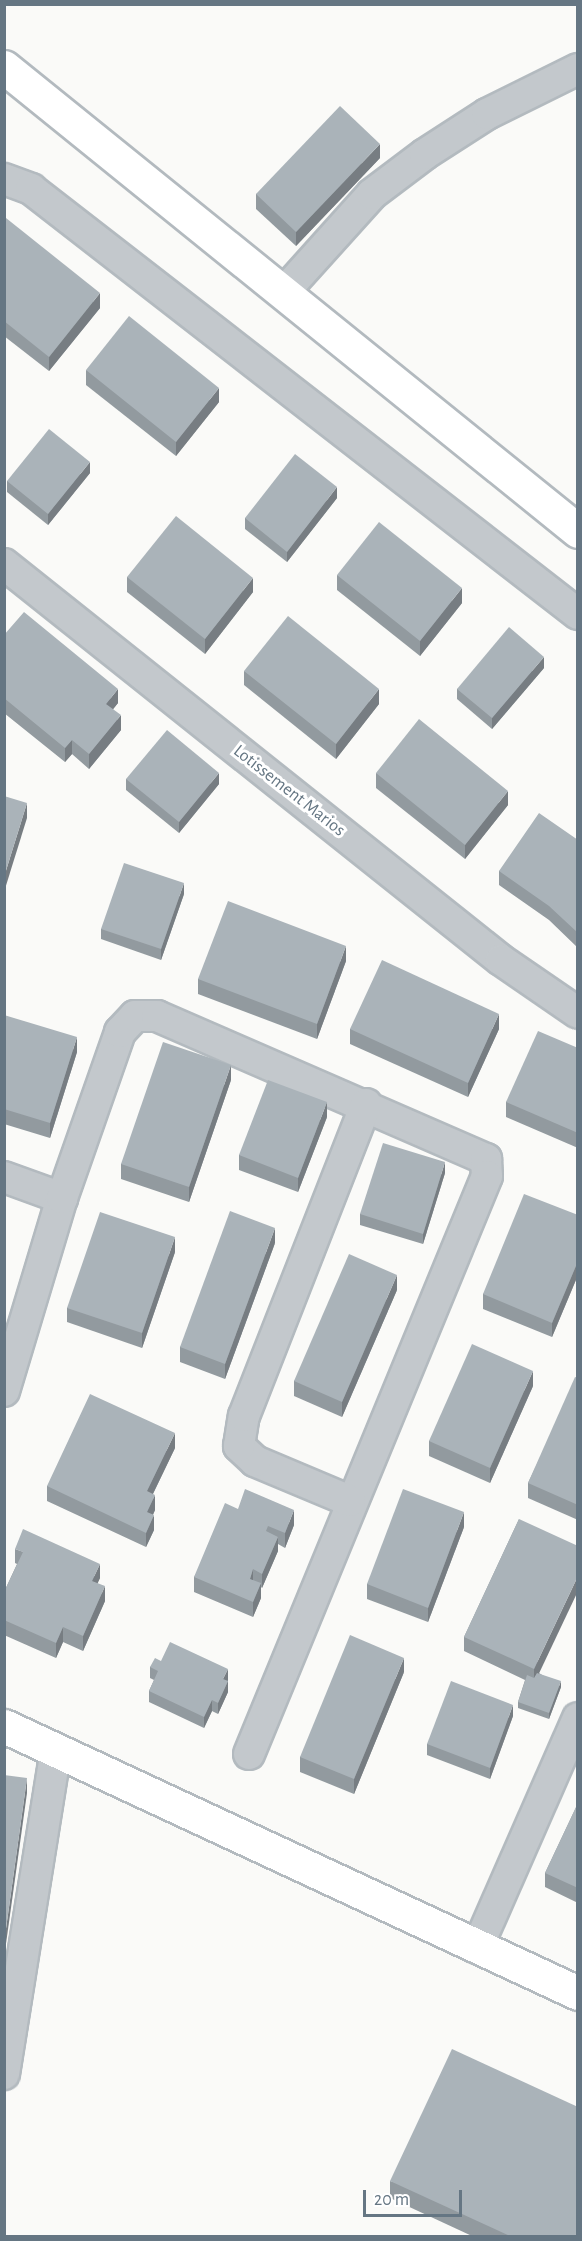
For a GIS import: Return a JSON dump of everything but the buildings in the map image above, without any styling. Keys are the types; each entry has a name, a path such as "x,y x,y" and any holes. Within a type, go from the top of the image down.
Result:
{"main road":[{"path":"4,67 578,531"},
{"path":"4,1726 578,1993"}],"street":[{"path":"283,293 372,194 416,161 487,114 578,69"},
{"path":"4,179 31,189 578,615"},
{"name":"Lotissement Marios","path":"4,564 501,960 578,1013"},
{"path":"4,1391 62,1198 120,1032 135,1016 157,1016 482,1155 488,1170 350,1501 249,1754"},
{"path":"350,1501 255,1461 239,1446 239,1435 366,1104"},
{"path":"4,1177 62,1198"},
{"path":"477,1948 578,1718"},
{"path":"4,2074 56,1750"}]}
